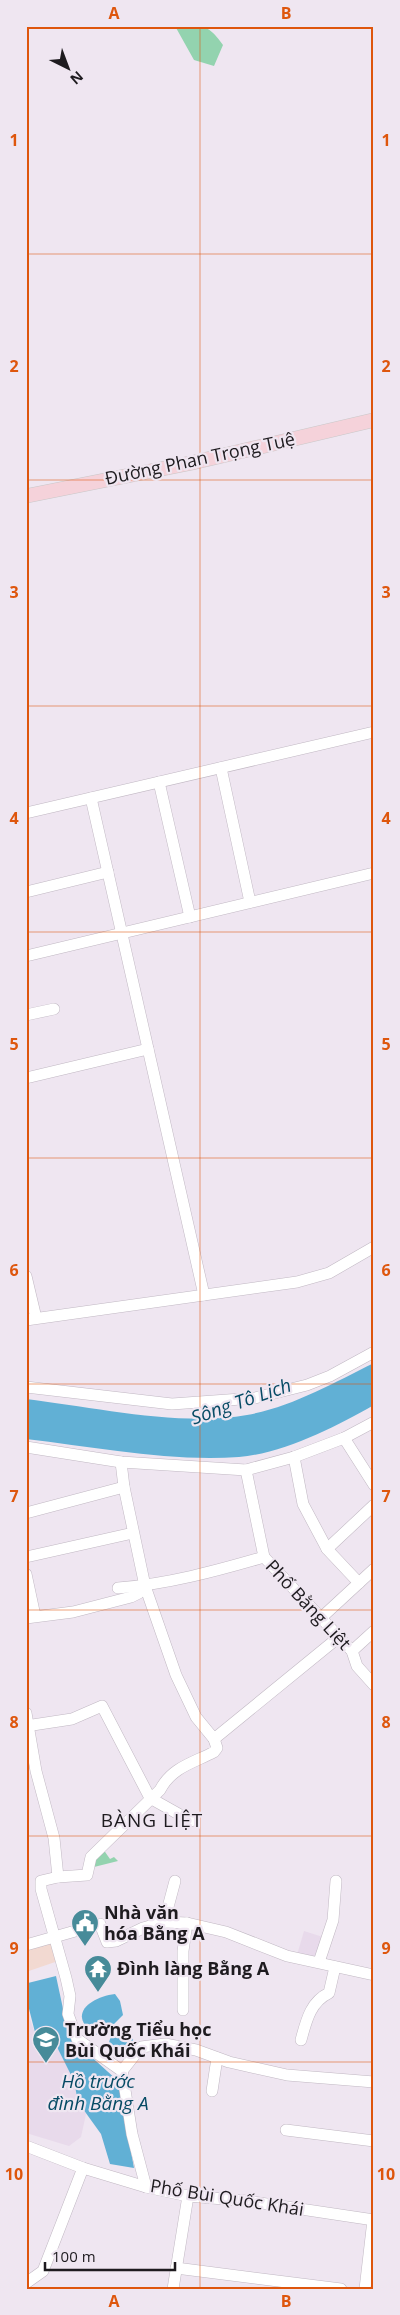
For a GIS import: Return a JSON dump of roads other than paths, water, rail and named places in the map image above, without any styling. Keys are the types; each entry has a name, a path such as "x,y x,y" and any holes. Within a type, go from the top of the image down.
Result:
{"main road":[{"name":"Đường Phan Trọng Tuệ","path":"26,496 191,464 374,420"}],"street":[{"path":"26,813 374,732"},
{"path":"221,768 254,901"},
{"path":"159,782 190,917"},
{"path":"91,798 204,1295"},
{"path":"26,892 108,872"},
{"path":"26,956 374,873"},
{"path":"26,1015 54,1009"},
{"path":"26,1078 148,1049"},
{"path":"26,1276 31,1319 297,1282 329,1273 374,1248"},
{"path":"26,1387 172,1404 255,1398 308,1385 330,1376 374,1352"},
{"path":"26,1447 121,1462 246,1470 294,1457 344,1438 374,1422"},
{"path":"344,1438 369,1469 374,1485"},
{"path":"294,1457 303,1504 327,1549 359,1583"},
{"path":"121,1462 124,1488 144,1586 176,1675 196,1717 214,1740 217,1748 214,1752 182,1766 165,1780 160,1790 91,1857 86,1875 58,1877 41,1882 41,1889 70,1996 68,2014 77,2039 122,2071 132,2134 146,2187"},
{"path":"246,1470 264,1557"},
{"path":"26,1513 124,1488"},
{"path":"327,1549 374,1505"},
{"path":"26,1557 133,1533"},
{"name":"Phố Bằng Liệt","path":"31,1617 73,1612 132,1598 140,1593 144,1586 218,1570 264,1557 352,1651 357,1666 374,1685"},
{"path":"322,1617 374,1568"},
{"path":"26,1574 31,1617"},
{"path":"118,1588 144,1586"},
{"path":"352,1651 374,1631"},
{"path":"214,1740 339,1637"},
{"path":"28,1726 72,1719 102,1706 150,1798 191,1821"},
{"path":"26,1713 31,1772 54,1838 58,1877"},
{"path":"164,1922 175,1881"},
{"path":"319,1962 333,1920 336,1881"},
{"path":"27,1943 100,1924 107,1942 116,1941 143,1928 164,1922 186,1923 226,1932 287,1956 374,1975"},
{"path":"183,2010 183,1951 186,1923"},
{"path":"301,2040 310,2010 321,1997 329,1993 335,1966"},
{"path":"122,2071 141,2047 165,2044 196,2050 217,2058 288,2075 374,2082"},
{"path":"212,2091 217,2058"},
{"path":"286,2130 343,2138 374,2140"},
{"name":"Phố Bùi Quốc Khái","path":"26,2146 83,2168 146,2187 188,2196 247,2202 374,2220"},
{"path":"26,2284 43,2271 83,2168"},
{"path":"173,2289 188,2196"},
{"path":"365,2289 374,2220"},
{"path":"176,2268 342,2289"}],"water":[{"path":"374,1363 374,1405 309,1438 256,1455 213,1458 159,1456 26,1439 26,1399 166,1417 221,1418 247,1415 280,1406 312,1394"},
{"name":"Hồ trước đình Bằng A","path":"56,1976 65,2018 74,2041 118,2081 134,2168 110,2164 101,2134 78,2102 74,2081 57,2047 37,2040 27,2001 28,1983"},
{"path":"115,1994 120,2001 123,2015 112,2026 97,2035 83,2021 82,2014 90,2003"},
{"path":"115,2032 131,2033 134,2043 126,2059 116,2055 110,2049 109,2041"}],"place":[{"name":"Nhà văn hóa Bằng A","path":"85,1947"},
{"name":"Đình làng Bằng A","path":"98,1993"},
{"name":"Trường Tiểu học Bùi Quốc Khái","path":"46,2064"}],"district":[{"name":"BÀNG LIỆT","path":"152,1820"}],"water label":[{"name":"Sông Tô Lịch","path":"241,1401"}]}
